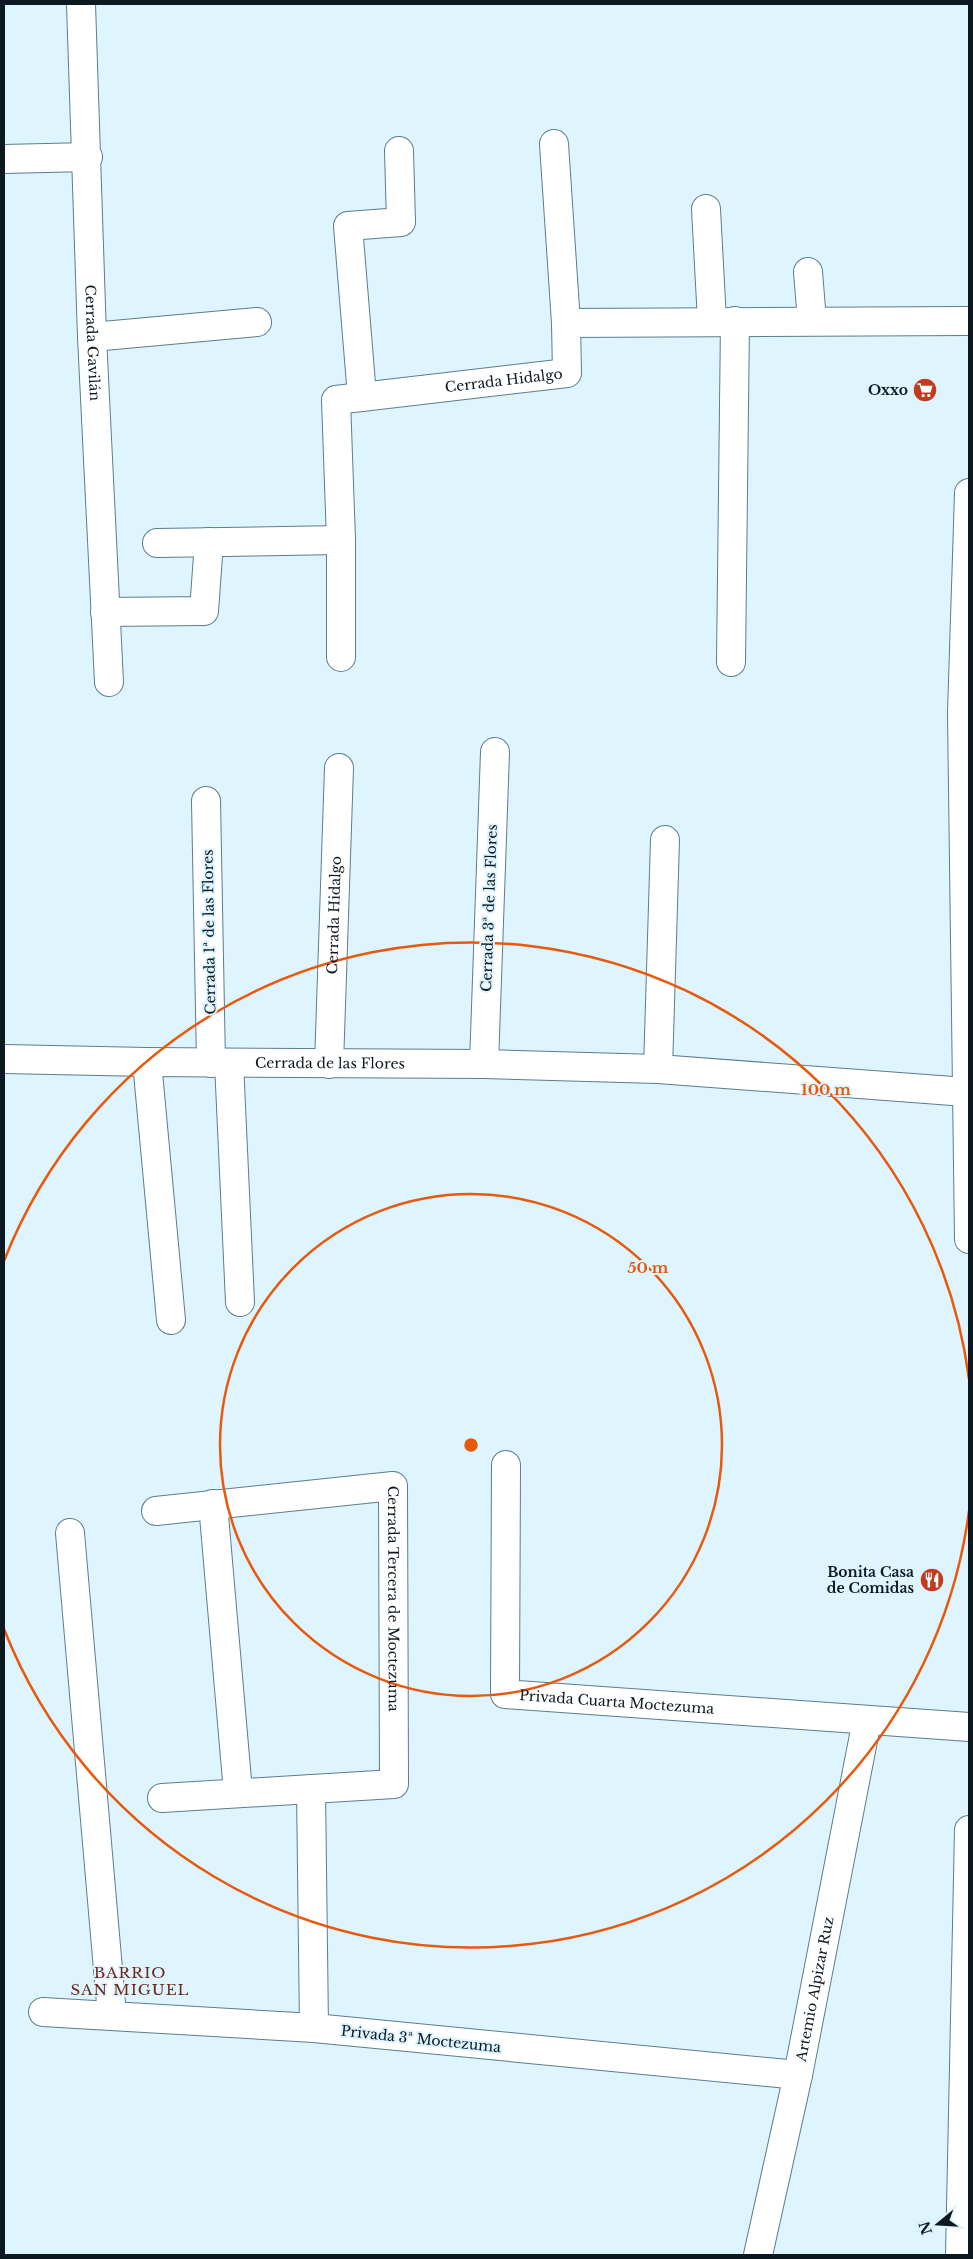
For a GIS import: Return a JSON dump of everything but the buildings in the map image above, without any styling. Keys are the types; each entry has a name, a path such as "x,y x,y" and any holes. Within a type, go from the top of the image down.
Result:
{"street":[{"name":"Cerrada Gavilán","path":"81,4 88,157 92,336 109,682"},
{"path":"554,144 566,323 724,321 969,322"},
{"path":"362,396 348,226 402,222 399,151"},
{"path":"4,159 88,157"},
{"path":"706,209 724,321 731,662"},
{"path":"808,272 812,321"},
{"path":"92,336 257,322"},
{"name":"Cerrada Hidalgo","path":"341,657 341,540 336,400 567,373 566,323"},
{"path":"969,493 962,713 969,1238"},
{"path":"157,543 341,540"},
{"path":"105,612 204,611 209,542"},
{"name":"Cerrada 3ª de las Flores","path":"484,1064 495,752"},
{"name":"Cerrada Hidalgo","path":"329,1064 339,768"},
{"name":"Cerrada 1ª de las Flores","path":"206,801 220,1063 240,1302"},
{"path":"658,1069 665,840"},
{"name":"Cerrada de las Flores","path":"4,1059 220,1063 484,1064 658,1069 966,1092"},
{"path":"147,1062 171,1320"},
{"name":"Privada Cuarta Moctezuma","path":"506,1465 505,1694 867,1720"},
{"name":"Cerrada Tercera de Moctezuma","path":"162,1798 394,1784 393,1486 212,1504"},
{"path":"156,1511 212,1504 238,1792"},
{"path":"70,1533 112,2015"},
{"path":"867,1720 969,1726"},
{"name":"Artemio Alpizar Ruz","path":"758,2255 798,2075 867,1720"},
{"path":"311,1789 314,2028"},
{"path":"960,2255 967,2030 969,1830"},
{"name":"Privada 3ª Moctezuma","path":"43,2012 314,2028 798,2075"}],"place":[{"name":"Oxxo","path":"925,390"},
{"name":"Bonita Casa de Comidas","path":"932,1580"}],"district":[{"name":"BARRIO SAN MIGUEL","path":"130,1982"}]}
